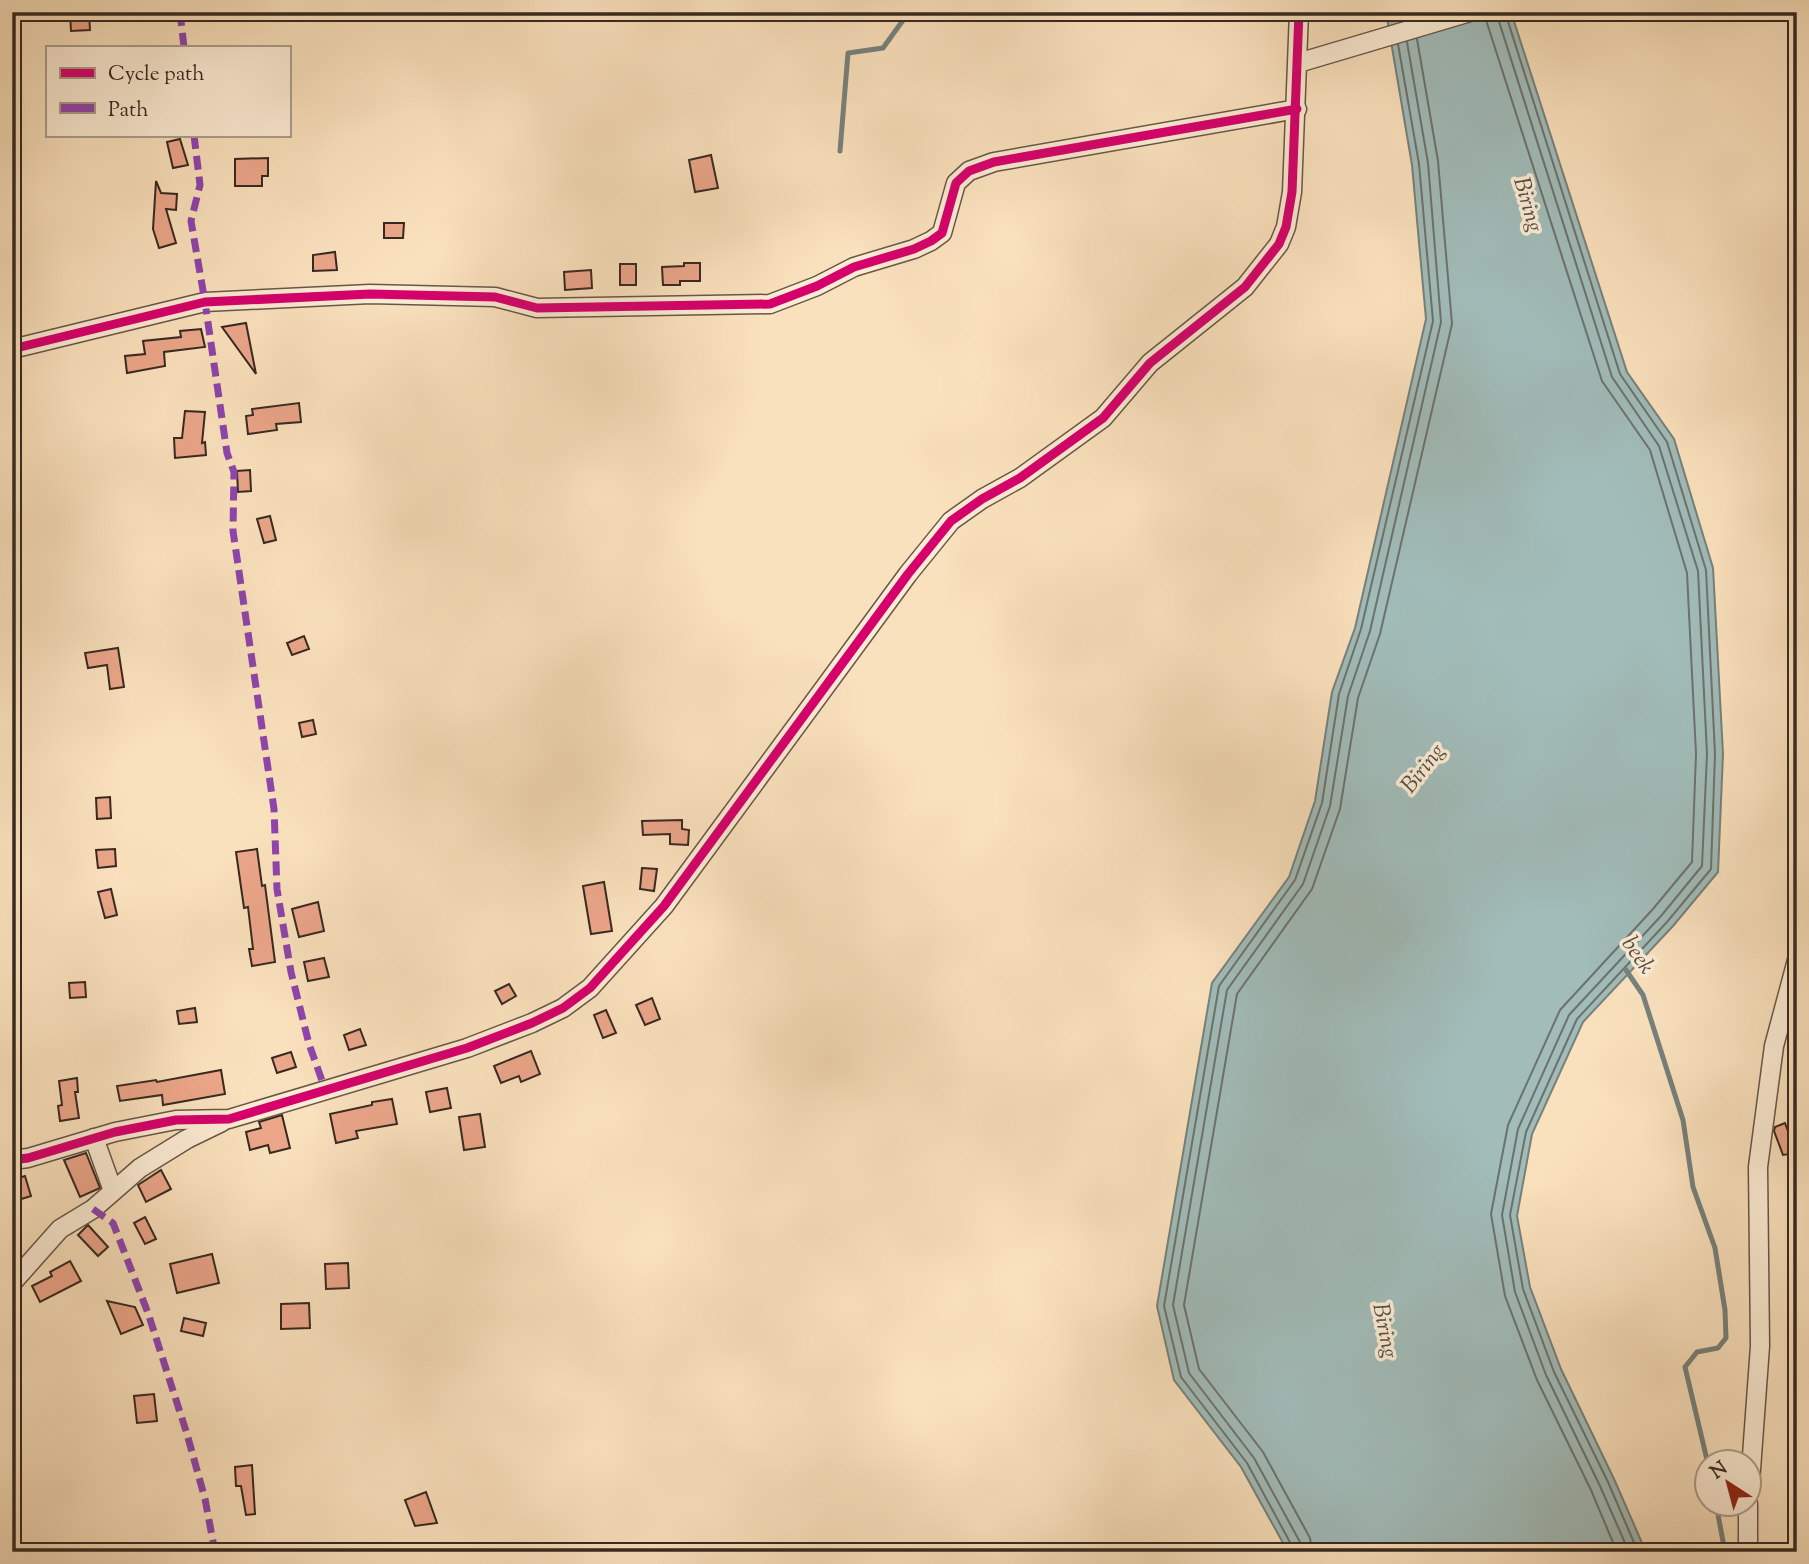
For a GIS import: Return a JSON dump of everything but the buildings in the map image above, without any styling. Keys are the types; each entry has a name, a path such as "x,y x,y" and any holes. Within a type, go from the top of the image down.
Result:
{"street":[{"path":"12,1283 60,1229 93,1209 151,1161 187,1139 229,1119 467,1048 563,1008 590,988 664,906 900,585 951,521 982,499 1020,478 1103,418 1150,363 1245,287 1266,262 1279,244 1286,227 1292,192 1299,12"},
{"path":"1298,64 1470,12"},
{"path":"12,349 205,302 382,294 495,297 537,308 770,304 817,286 854,267 931,242 942,233 956,183 970,171 994,162 1297,109"},
{"path":"1752,1448 1760,1346 1758,1167 1774,1046 1797,960"},
{"path":"12,1160 29,1158 93,1138 176,1120 229,1119"},
{"path":"93,1138 113,1191"},
{"path":"1748,1518 1748,1552"}],"water":[{"name":"Biring","path":"1386,12 1511,12 1627,372 1674,439 1713,568 1723,754 1718,872 1673,926 1583,1022 1532,1134 1517,1216 1530,1287 1561,1369 1646,1552 1288,1552 1241,1467 1174,1380 1157,1306 1212,983 1289,877 1315,801 1332,692 1355,628 1426,319 1412,165"}],"waterway":[{"path":"840,151 848,53 883,48 909,12"},
{"name":"beek","path":"1626,970 1643,995 1683,1120 1693,1187 1715,1248 1725,1310 1726,1338 1718,1348 1697,1352 1685,1367 1704,1448"},
{"path":"1719,1518 1725,1552"}],"marked path":[{"path":"180,12 184,46"},
{"path":"194,136 200,185 191,221 227,453 234,472 233,531 274,809 277,889 291,972 309,1044 325,1089"},
{"path":"93,1209 113,1223 148,1313 187,1434 205,1499 215,1552"}],"cycle path":[{"path":"12,1160 28,1158 115,1132 176,1120 229,1119 467,1048 563,1008 590,988 664,906 908,574 951,521 982,499 1020,478 1103,418 1150,363 1245,287 1279,244 1286,227 1292,192 1299,12"},
{"path":"12,349 205,302 370,294 495,297 537,308 770,304 817,286 854,267 914,249 931,241 942,233 956,183 969,171 994,162 1297,109"}]}
